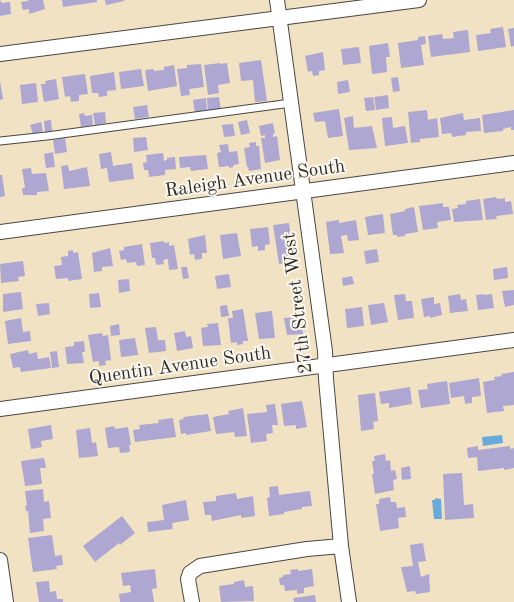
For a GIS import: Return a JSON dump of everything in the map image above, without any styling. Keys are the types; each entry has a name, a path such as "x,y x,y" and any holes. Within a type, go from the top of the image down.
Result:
{"street":[{"name":"27th Street West","path":"277,0 325,351 341,546 349,602"},
{"path":"0,54 419,0"},
{"name":"Raleigh Avenue South","path":"0,232 514,163"},
{"name":"Quentin Avenue South","path":"0,409 514,340"},
{"path":"192,602 188,579 190,573 200,566 307,549 341,546"},
{"path":"0,560 2,586 6,602"}],"lane":[{"path":"0,141 292,103"}],"water":[{"path":"502,435 503,443 483,446 482,437"},
{"path":"435,498 441,499 442,519 434,519 432,500 435,500"}],"building":[{"path":"0,0 2,3 10,2 11,14 0,16"},
{"path":"43,0 45,9 29,14 29,9 23,10 21,2"},
{"path":"62,0 97,0 97,2 63,7"},
{"path":"105,0 124,0 124,1 106,5"},
{"path":"503,27 506,47 478,51 476,35 491,33 490,29"},
{"path":"514,28 514,46 511,47 508,29"},
{"path":"468,30 470,52 431,57 428,36 442,34 443,39 454,38 453,32"},
{"path":"425,36 426,44 421,45 424,65 401,68 398,43 418,40 418,37"},
{"path":"388,43 390,57 386,57 387,72 372,74 369,46"},
{"path":"359,47 361,63 343,65 341,49"},
{"path":"323,52 325,70 319,71 319,75 313,76 312,71 308,72 305,56"},
{"path":"261,60 267,101 255,102 253,80 241,81 239,63"},
{"path":"227,63 230,83 218,85 219,93 208,95 204,65"},
{"path":"201,64 204,87 189,89 190,95 181,96 177,69 187,68 187,65"},
{"path":"174,65 177,86 148,91 145,70 164,70 164,67"},
{"path":"141,69 144,86 121,89 119,72"},
{"path":"114,72 116,90 107,91 107,96 99,97 98,93 92,93 90,76"},
{"path":"85,74 88,94 79,95 79,101 71,102 70,96 65,97 62,77"},
{"path":"398,77 400,91 393,92 391,78"},
{"path":"56,79 59,99 44,102 41,84 46,84 45,81"},
{"path":"348,80 350,92 338,94 337,82"},
{"path":"0,81 3,99 0,100"},
{"path":"36,83 38,102 22,104 20,85"},
{"path":"388,95 389,108 376,110 374,97"},
{"path":"219,97 221,110 208,112 207,98"},
{"path":"373,97 375,110 366,111 364,98"},
{"path":"206,98 207,111 195,113 193,100"},
{"path":"147,105 149,117 135,119 133,107"},
{"path":"339,109 343,136 328,138 325,121 315,122 313,113"},
{"path":"427,110 428,120 437,118 439,137 420,139 420,142 411,143 408,112"},
{"path":"514,110 514,130 511,130 511,127 503,129 503,131 484,133 482,115"},
{"path":"105,112 106,123 95,125 93,113"},
{"path":"84,113 85,116 92,115 93,125 81,127 79,114"},
{"path":"463,113 464,120 480,118 481,131 466,132 466,135 452,137 451,133 442,134 440,118"},
{"path":"353,116 354,128 372,126 377,148 349,150 344,118"},
{"path":"392,117 393,128 405,126 408,143 385,146 382,118"},
{"path":"51,120 52,131 45,132 44,121"},
{"path":"247,120 250,133 241,135 238,122"},
{"path":"41,122 43,131 33,134 30,125"},
{"path":"273,123 275,133 273,137 277,136 280,160 265,163 261,138 265,138 265,135 261,136 259,126"},
{"path":"233,124 235,136 224,137 222,125"},
{"path":"146,137 148,150 134,152 133,138"},
{"path":"65,138 67,152 55,154 53,140"},
{"path":"256,142 256,146 259,146 261,169 249,171 244,148 250,147 249,143"},
{"path":"228,144 229,152 237,151 239,164 229,168 229,166 219,167 217,153 221,152 219,145"},
{"path":"53,152 55,167 46,168 44,154"},
{"path":"111,152 113,166 132,163 134,179 109,182 107,168 101,169 99,154"},
{"path":"163,153 164,161 167,158 175,157 176,169 165,170 165,175 149,177 148,170 144,170 143,163 147,162 146,155"},
{"path":"206,155 208,169 191,171 190,167 180,168 179,157"},
{"path":"68,165 69,171 87,167 90,186 64,189 61,166"},
{"path":"31,168 32,174 46,173 49,191 37,192 37,195 23,195 22,188 25,188 22,169"},
{"path":"0,175 2,175 5,196 0,197"},
{"path":"496,197 497,199 505,198 505,202 511,201 513,214 496,216 497,219 486,220 483,199"},
{"path":"480,199 483,220 454,222 452,209 458,208 457,205 466,204 466,201"},
{"path":"443,203 443,207 449,207 451,220 437,222 438,228 423,230 419,206"},
{"path":"414,207 418,232 397,237 397,235 393,235 390,214"},
{"path":"383,214 385,233 368,235 365,217"},
{"path":"339,220 339,223 356,220 359,240 348,241 347,235 341,236 344,253 330,254 326,222"},
{"path":"289,223 294,262 279,264 273,225"},
{"path":"268,227 270,244 265,245 265,250 258,251 258,246 252,247 250,229"},
{"path":"237,233 241,256 223,259 220,235"},
{"path":"205,235 207,253 202,253 202,259 195,260 194,254 190,255 188,239"},
{"path":"164,241 164,243 169,242 169,246 174,245 178,269 169,270 168,259 163,260 164,264 158,265 155,258 152,258 150,243"},
{"path":"142,244 145,265 137,266 136,262 127,263 126,259 121,260 119,251 124,250 124,247"},
{"path":"110,248 113,266 102,267 102,271 94,272 92,253"},
{"path":"377,249 379,262 366,264 364,251"},
{"path":"73,250 73,253 78,252 82,279 68,281 68,278 56,279 54,266 62,265 61,257 68,256 68,251"},
{"path":"23,261 25,276 18,277 19,281 1,283 0,264"},
{"path":"181,267 187,267 189,278 183,279"},
{"path":"507,267 508,278 494,280 493,269"},
{"path":"229,274 231,287 217,289 215,276"},
{"path":"352,276 354,284 343,286 342,278"},
{"path":"129,279 130,291 119,293 118,280"},
{"path":"514,290 514,305 505,307 502,291"},
{"path":"21,292 23,309 3,312 3,294"},
{"path":"99,293 101,307 90,308 89,294"},
{"path":"405,294 406,301 412,301 414,318 398,320 394,295"},
{"path":"460,294 461,300 466,299 468,311 450,313 448,296"},
{"path":"492,294 494,308 478,310 476,295"},
{"path":"434,297 434,304 440,303 442,315 430,318 430,316 424,317 421,299"},
{"path":"49,303 50,314 38,316 36,304"},
{"path":"384,303 388,322 371,325 368,305"},
{"path":"227,305 229,316 221,317 220,306"},
{"path":"362,307 364,326 347,328 345,309"},
{"path":"243,309 248,341 243,341 243,344 237,345 237,342 231,343 228,318 233,318 232,311"},
{"path":"272,311 275,338 259,339 255,313"},
{"path":"295,317 295,319 301,318 303,334 287,335 284,318"},
{"path":"21,318 23,332 30,331 31,341 8,344 5,321"},
{"path":"218,323 221,345 203,346 201,328 208,327 207,324"},
{"path":"119,324 120,335 111,336 110,326"},
{"path":"156,327 158,340 165,340 166,351 149,353 145,328"},
{"path":"185,331 186,337 191,336 193,348 177,351 174,333"},
{"path":"102,333 103,336 108,335 111,360 105,361 106,365 99,366 99,361 93,362 88,335"},
{"path":"135,338 138,355 121,357 119,340"},
{"path":"84,341 85,352 82,352 84,363 67,364 65,347 74,346 74,342"},
{"path":"28,350 29,354 37,352 38,359 49,357 51,368 21,372 20,367 13,368 10,354"},
{"path":"57,351 59,367 52,368 50,352"},
{"path":"514,372 514,405 503,406 504,411 487,413 483,382 495,380 494,377 502,376 501,374"},
{"path":"479,378 481,396 472,397 472,403 465,404 464,396 451,398 449,383"},
{"path":"447,381 450,404 421,408 418,390 428,389 427,384"},
{"path":"410,387 412,404 389,408 389,403 381,404 379,392"},
{"path":"375,393 378,421 373,422 374,429 361,431 358,395"},
{"path":"302,401 307,427 296,429 296,425 284,426 281,404"},
{"path":"275,404 278,425 272,425 273,433 266,434 267,441 251,443 247,414 267,412 266,405"},
{"path":"243,408 247,436 235,437 234,432 216,434 213,417 229,414 228,411"},
{"path":"208,414 211,431 181,434 179,420 184,419 183,417"},
{"path":"173,418 176,437 135,442 133,430 140,429 139,425 159,423 158,420"},
{"path":"51,425 53,439 41,441 42,447 31,449 28,429"},
{"path":"114,426 115,429 128,427 131,445 129,445 130,452 120,453 119,447 108,448 105,428"},
{"path":"90,428 92,443 96,442 98,456 79,458 76,430"},
{"path":"478,446 478,450 510,446 510,449 514,448 514,468 478,471 477,457 468,458 467,448"},
{"path":"385,454 386,461 390,460 391,471 395,470 397,479 393,480 394,490 375,494 372,461 375,461 374,456"},
{"path":"44,458 46,468 40,468 42,484 25,486 21,461"},
{"path":"410,466 411,479 402,480 401,468"},
{"path":"462,473 464,505 473,504 474,518 445,520 443,474"},
{"path":"278,486 279,495 310,491 312,506 269,516 267,498 270,497 269,487"},
{"path":"43,489 44,502 49,501 51,518 43,519 44,531 30,533 28,511 26,511 25,506 27,505 25,491"},
{"path":"236,493 237,499 253,496 255,516 241,518 241,515 212,521 211,515 205,515 203,502 216,501 216,496"},
{"path":"390,497 391,502 396,502 397,508 405,507 406,517 398,518 399,528 380,531 376,504 379,504 379,499"},
{"path":"186,500 189,520 172,523 173,529 148,532 147,522 164,520 162,505"},
{"path":"122,516 135,533 95,562 83,546"},
{"path":"52,535 55,556 62,555 63,565 56,566 57,569 33,572 28,538"},
{"path":"423,543 426,561 418,562 421,577 429,574 430,592 416,594 415,591 407,592 401,567 413,566 410,545"},
{"path":"155,569 157,588 152,589 154,602 120,602 119,594 131,592 130,585 123,586 121,573"},
{"path":"298,569 298,571 312,569 314,586 304,588 304,593 297,594 297,590 285,591 284,585 280,585 279,578 283,577 283,575 291,574 290,570"},
{"path":"244,580 245,587 253,586 254,601 221,602 219,586 234,584 234,582"},
{"path":"49,581 50,592 56,591 57,599 63,599 63,602 39,602 36,582"},
{"path":"315,595 316,602 294,602 293,598"}]}
